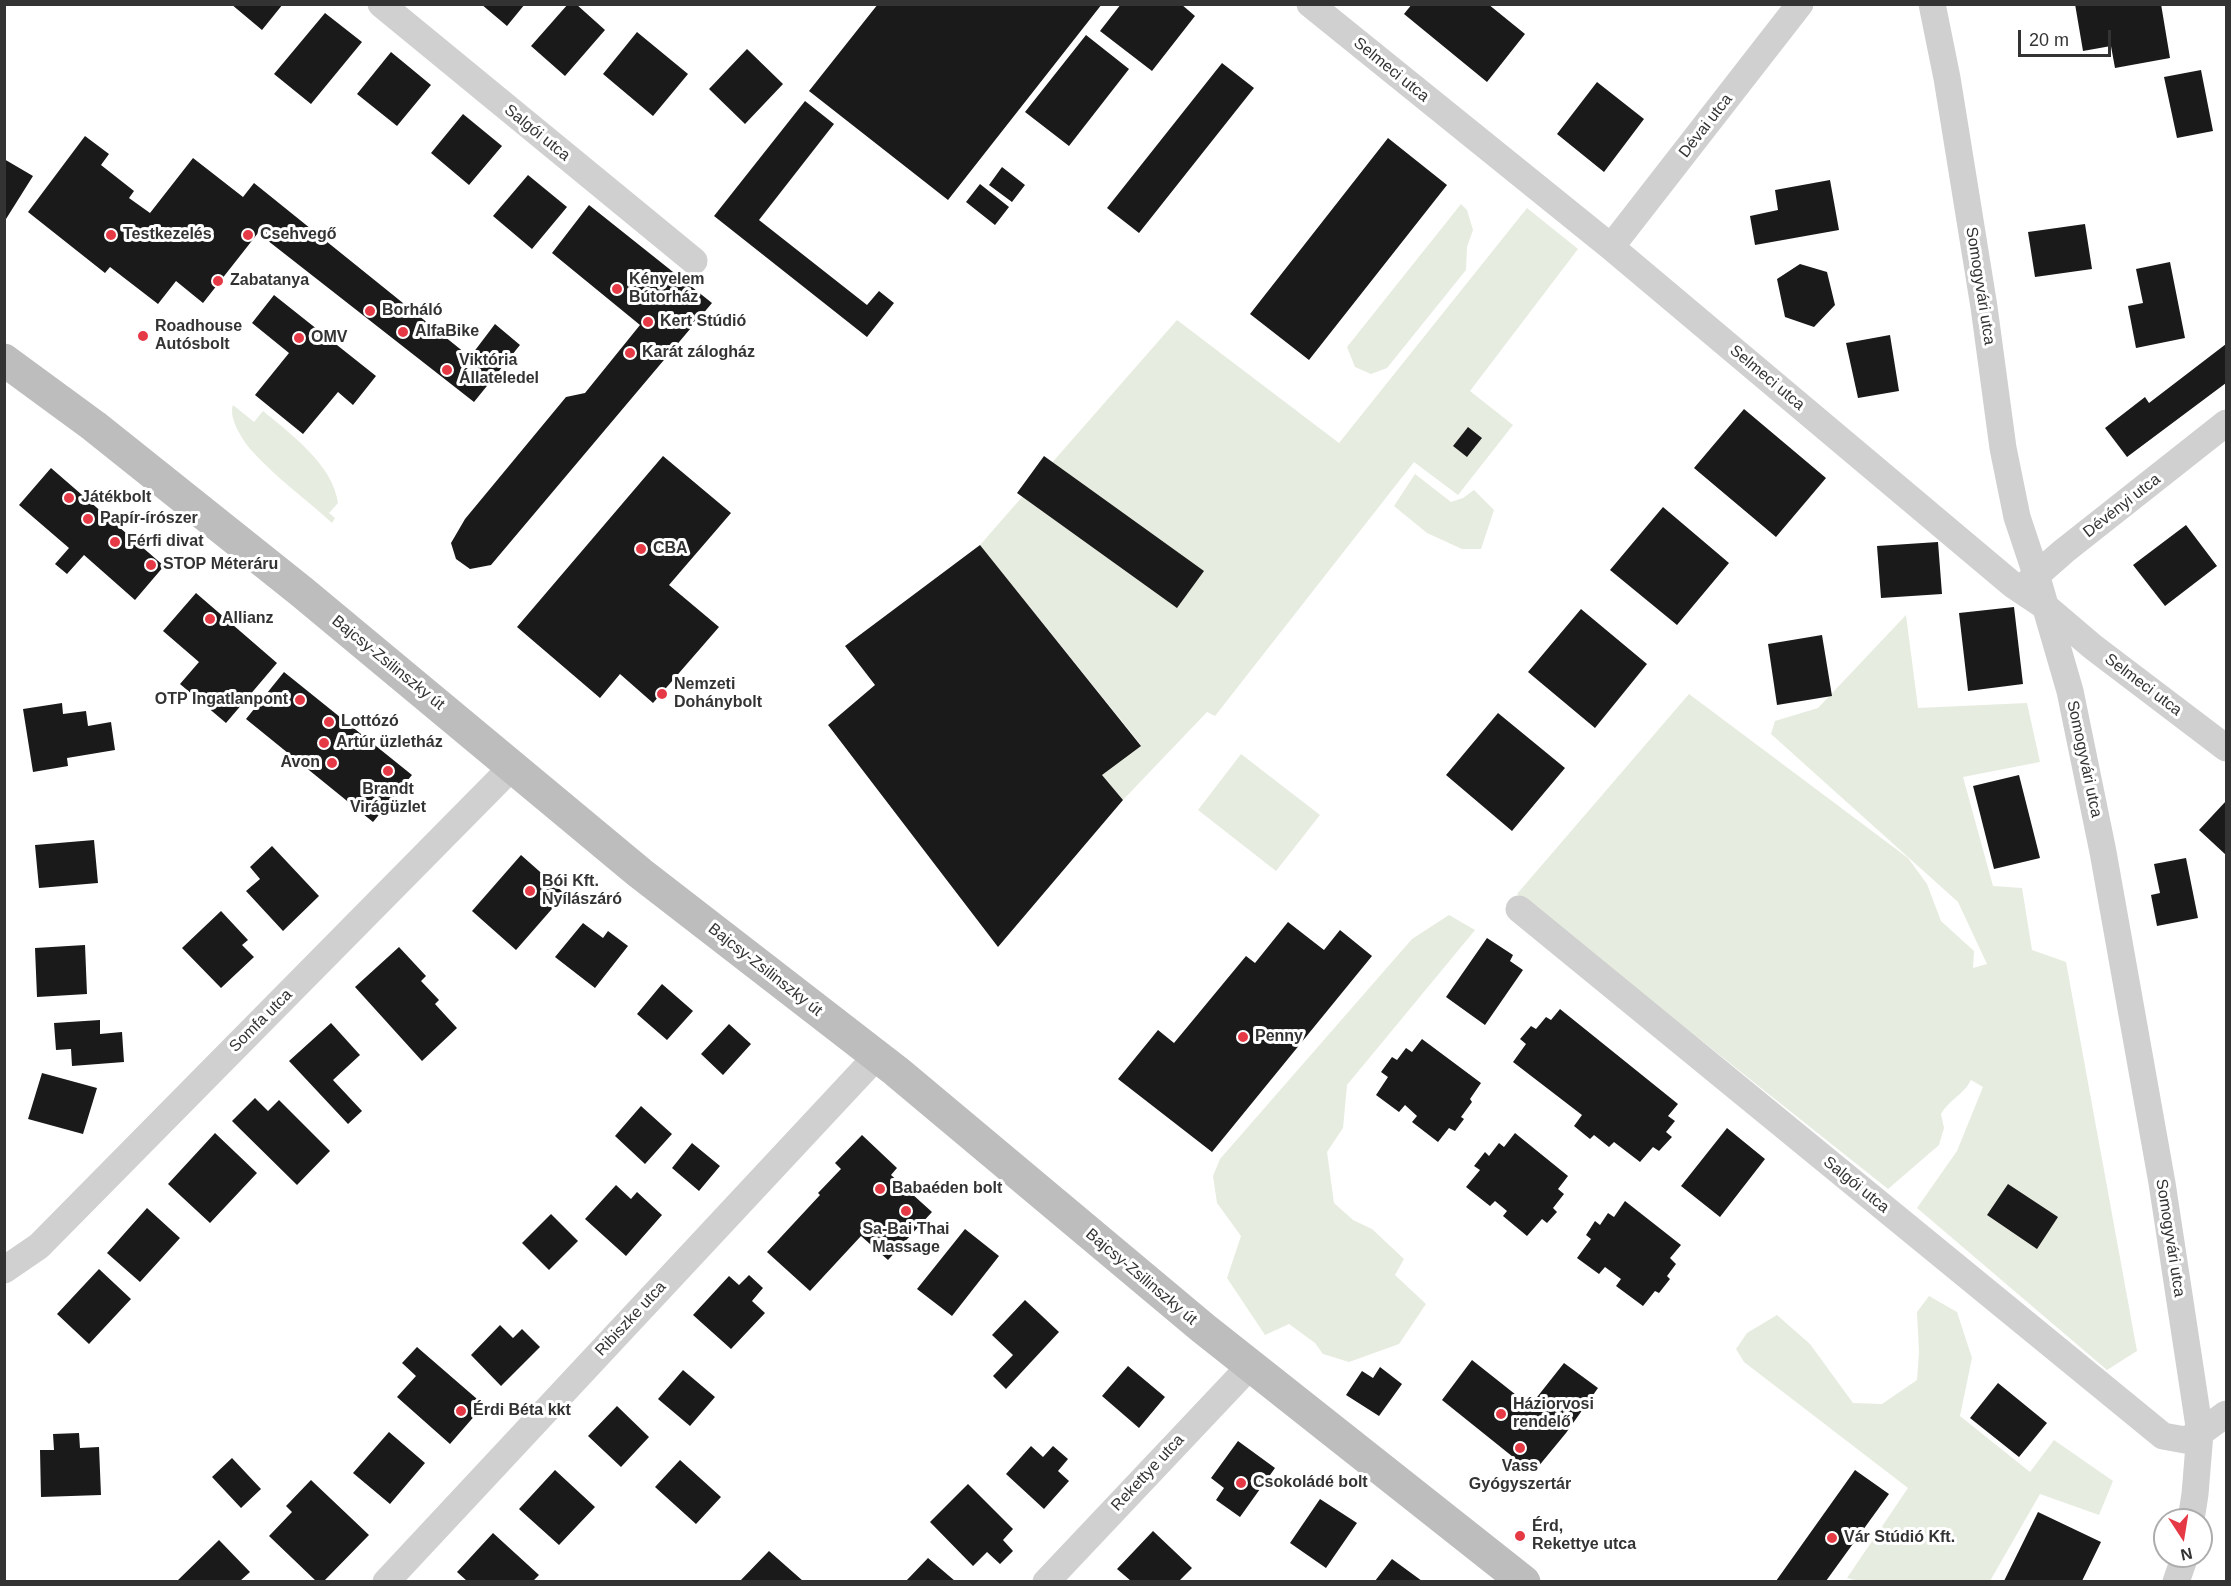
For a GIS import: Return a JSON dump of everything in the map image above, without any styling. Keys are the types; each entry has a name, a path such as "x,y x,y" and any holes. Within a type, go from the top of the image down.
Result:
{"main road":[{"name":"Bajcsy-Zsilinszky út","path":"4,360 94,426 302,592 640,873 877,1056 1194,1321 1524,1581"}],"street":[{"name":"Salgói utca","path":"381,4 694,261"},
{"name":"Selmeci utca","path":"1310,4 2028,582 2046,607 2093,647 2226,748"},
{"name":"Dévai utca","path":"1611,248 1800,4"},
{"name":"Somogyvári utca","path":"1932,4 1947,78 1984,307 2003,448 2028,582"},
{"name":"Dévényi utca","path":"2028,582 2226,423"},
{"name":"Somogyvári utca","path":"2046,607 2070,691 2103,852 2162,1183 2200,1433 2193,1508"},
{"name":"Somfa utca","path":"4,1270 39,1246 512,767"},
{"name":"Salgói utca","path":"1519,909 2163,1436 2184,1440 2200,1433"},
{"name":"Ribiszke utca","path":"386,1581 877,1056"},
{"name":"Rekettye utca","path":"1046,1581 1251,1365"},
{"path":"2200,1433 2226,1414"}],"shaded area":[{"path":"1461,204 1467,210 1473,230 1467,247 1466,270 1387,368 1371,374 1355,367 1347,347"},
{"path":"1527,208 1578,249 1470,391 1513,425 1458,495 1414,462 1215,716 1207,712 1123,800 1102,775 1141,745 980,545 1177,320 1339,443"},
{"path":"233,405 254,422 263,411 309,451 328,476 334,489 338,503 329,513 335,518 332,523 280,479 252,451 234,423"},
{"path":"1415,474 1451,502 1463,498 1474,490 1494,510 1481,549 1462,549 1427,533 1394,506"},
{"path":"1906,615 1918,708 2027,703 2040,762 1963,777 1993,886 2022,888 2032,950 2066,962 2137,1351 2107,1370 1917,1208 1957,1151 1983,1087 1971,1080 1941,1114 1944,1128 1939,1145 1888,1189 1517,894 1689,694 1908,858 1927,884 1941,921 1974,951 1973,968 1987,964 1958,902 1771,734 1775,721 1818,708"},
{"path":"1241,754 1320,815 1276,871 1198,810"},
{"path":"1449,915 1475,930 1347,1085 1343,1128 1327,1152 1334,1203 1353,1220 1372,1229 1404,1259 1395,1275 1426,1304 1399,1344 1349,1362 1323,1354 1315,1343 1289,1324 1265,1335 1227,1278 1241,1236 1217,1203 1213,1176 1220,1159 1412,939"},
{"path":"1929,1296 1957,1312 1972,1358 1960,1416 2030,1472 2054,1440 2113,1481 2099,1515 2040,1494 1990,1581 1858,1581 1847,1578 1908,1488 1744,1362 1736,1349 1747,1333 1777,1315 1810,1344 1853,1403 1882,1404 1917,1380 1919,1352 1917,1312"}],"building":[{"path":"231,4 283,4 262,30"},
{"path":"481,4 525,4 507,26"},
{"path":"568,4 576,4 605,30 565,76 531,46"},
{"path":"878,4 1102,4 948,200 809,91"},
{"path":"1121,4 1181,4 1195,16 1152,71 1100,31"},
{"path":"1412,4 1488,4 1525,34 1487,82 1404,14"},
{"path":"2075,4 2161,4 2170,58 2115,68 2111,46 2083,51"},
{"path":"325,13 362,42 311,104 274,74"},
{"path":"637,32 688,74 653,116 603,74"},
{"path":"1086,35 1129,69 1069,146 1025,112"},
{"path":"747,49 783,84 745,124 709,89"},
{"path":"391,52 431,85 397,126 357,94"},
{"path":"1222,63 1254,88 1139,233 1107,208"},
{"path":"2201,70 2213,131 2177,138 2164,77"},
{"path":"1597,82 1644,119 1604,172 1557,134"},
{"path":"805,101 834,124 759,220 867,305 879,291 894,303 867,337 714,216"},
{"path":"463,114 502,146 469,185 431,153"},
{"path":"85,136 109,154 101,165 134,191 129,198 150,213 193,158 243,197 254,183 470,357 495,324 520,345 474,402 258,233 203,303 176,281 158,304 110,267 105,273 28,212"},
{"path":"1388,138 1447,185 1309,360 1250,314"},
{"path":"4,159 33,176 6,219 4,218"},
{"path":"1002,167 1025,185 1012,202 989,185"},
{"path":"528,175 567,207 532,249 493,216"},
{"path":"1830,180 1839,230 1755,245 1750,216 1778,210 1775,190"},
{"path":"980,184 1009,207 995,225 966,202"},
{"path":"589,205 712,303 491,565 470,569 456,559 451,543 465,519 566,397 585,393 640,325 552,253"},
{"path":"2085,224 2092,269 2035,277 2028,232"},
{"path":"2170,262 2185,338 2136,348 2128,306 2143,303 2136,269"},
{"path":"1800,264 1827,272 1835,305 1814,327 1785,317 1777,279"},
{"path":"274,295 376,376 353,405 338,392 303,434 255,395 289,353 252,323"},
{"path":"1890,335 1899,391 1858,398 1846,343"},
{"path":"2226,344 2226,383 2127,457 2105,428 2145,397 2149,403"},
{"path":"1744,409 1826,478 1776,537 1694,468"},
{"path":"1468,427 1482,438 1467,457 1453,446"},
{"name":"CBA","path":"663,456 731,513 669,585 719,627 653,703 620,674 600,698 517,627"},
{"path":"1044,456 1204,571 1177,608 1017,493"},
{"path":"51,468 164,566 135,600 84,555 67,574 55,564 69,548 19,505"},
{"path":"1663,507 1729,563 1677,625 1610,570"},
{"path":"2186,525 2217,566 2165,606 2133,565"},
{"path":"1938,542 1942,594 1881,598 1877,546"},
{"path":"980,545 1141,746 1102,775 1123,800 998,947 828,725 875,685 845,646"},
{"path":"196,593 277,663 226,723 180,684 199,662 163,631"},
{"path":"2014,607 2023,684 1968,691 1959,613"},
{"path":"1581,609 1647,664 1595,728 1528,672"},
{"path":"1822,635 1832,696 1777,705 1768,644"},
{"name":"Artúr üzletház","path":"284,672 412,775 373,822 246,719"},
{"path":"62,703 63,714 86,711 88,726 111,722 115,750 67,758 68,766 33,772 23,709"},
{"path":"1498,713 1565,768 1512,831 1446,775"},
{"path":"2019,775 2040,858 1994,869 1973,786"},
{"path":"2226,801 2226,855 2199,830"},
{"path":"94,840 98,883 39,888 35,845"},
{"path":"272,846 319,896 283,931 246,891 260,879 250,867"},
{"path":"521,855 565,894 516,950 472,911"},
{"path":"2186,858 2198,918 2157,926 2151,895 2160,893 2154,864"},
{"path":"221,911 248,940 242,945 254,957 221,988 182,948"},
{"name":"Penny","path":"1288,922 1324,950 1340,930 1372,956 1212,1152 1118,1079 1158,1030 1174,1043 1246,956 1255,963"},
{"path":"583,923 603,938 608,931 628,946 595,988 555,957"},
{"path":"1487,938 1513,955 1510,961 1523,970 1485,1025 1446,997"},
{"path":"85,945 87,994 37,997 35,948"},
{"path":"399,947 426,976 421,981 439,1000 435,1004 457,1028 422,1061 355,987"},
{"path":"662,984 693,1011 667,1040 637,1014"},
{"path":"1560,1009 1678,1104 1668,1116 1675,1121 1666,1132 1672,1137 1659,1151 1653,1147 1640,1162 1614,1142 1609,1147 1594,1135 1590,1139 1574,1126 1582,1115 1513,1062 1526,1044 1520,1039 1531,1026 1536,1029 1546,1017 1551,1020"},
{"path":"100,1020 100,1034 122,1032 124,1062 72,1066 71,1049 56,1050 54,1023"},
{"path":"331,1023 360,1055 333,1080 362,1111 348,1124 289,1061"},
{"path":"729,1024 751,1044 723,1075 701,1054"},
{"path":"1422,1039 1481,1083 1470,1099 1472,1102 1461,1117 1464,1119 1455,1131 1449,1128 1438,1142 1412,1122 1417,1116 1405,1105 1399,1112 1376,1095 1388,1077 1381,1072 1392,1057 1397,1060 1406,1048 1412,1052"},
{"path":"42,1073 97,1088 83,1134 28,1119"},
{"path":"255,1098 268,1111 279,1100 330,1151 297,1185 232,1121"},
{"path":"641,1106 672,1134 645,1164 615,1136"},
{"path":"1727,1128 1765,1159 1720,1217 1681,1186"},
{"path":"215,1133 257,1173 210,1223 168,1184"},
{"path":"1515,1133 1568,1176 1558,1189 1564,1194 1553,1208 1557,1212 1547,1223 1542,1219 1527,1236 1503,1216 1507,1211 1495,1201 1490,1206 1466,1187 1480,1170 1474,1166 1485,1152 1489,1156 1499,1143 1504,1147"},
{"path":"862,1135 897,1168 891,1175 932,1212 888,1260 861,1236 810,1291 767,1252 820,1195 818,1193 841,1169 835,1163"},
{"path":"692,1143 720,1166 699,1191 672,1168"},
{"path":"2008,1184 2058,1217 2037,1249 1987,1215"},
{"path":"616,1185 631,1199 637,1192 662,1215 626,1256 585,1219"},
{"path":"1625,1201 1681,1245 1670,1258 1676,1264 1667,1276 1670,1279 1659,1293 1655,1291 1643,1306 1616,1286 1621,1279 1605,1267 1599,1274 1577,1258 1591,1239 1586,1235 1595,1221 1600,1225 1608,1213 1614,1217"},
{"path":"147,1208 180,1238 140,1282 107,1253"},
{"path":"551,1214 578,1241 549,1270 522,1243"},
{"path":"965,1229 999,1256 952,1316 917,1289"},
{"path":"99,1269 131,1299 89,1344 57,1314"},
{"path":"749,1275 763,1288 752,1301 765,1313 731,1349 693,1315 729,1276 739,1285"},
{"path":"1025,1300 1059,1332 1006,1389 993,1376 1013,1355 992,1335"},
{"path":"500,1325 513,1338 522,1329 540,1347 501,1386 471,1355"},
{"path":"417,1347 484,1405 450,1444 397,1397 416,1376 402,1363"},
{"name":"Háziorvosi rendelő","path":"1472,1360 1530,1406 1564,1363 1598,1388 1566,1433 1533,1473 1442,1400"},
{"path":"1128,1366 1165,1397 1139,1428 1102,1396"},
{"path":"1380,1367 1402,1384 1379,1416 1346,1395 1362,1371 1373,1378"},
{"path":"683,1370 715,1397 690,1426 658,1399"},
{"path":"1998,1383 2047,1423 2019,1457 1970,1418"},
{"path":"617,1406 649,1437 621,1467 588,1436"},
{"path":"389,1432 425,1463 390,1504 353,1473"},
{"path":"79,1433 80,1448 99,1447 101,1495 41,1497 40,1450 54,1450 53,1434"},
{"name":"Csokoládé bolt","path":"1238,1441 1275,1468 1240,1517 1216,1500 1224,1488 1211,1478"},
{"path":"1031,1446 1043,1457 1053,1446 1068,1459 1058,1471 1069,1481 1044,1509 1006,1474"},
{"path":"232,1458 261,1489 241,1508 212,1477"},
{"path":"680,1460 721,1497 696,1524 655,1487"},
{"path":"555,1470 595,1507 559,1545 519,1509"},
{"name":"Vár Stúdió Kft.","path":"1855,1470 1889,1494 1826,1581 1776,1581"},
{"path":"311,1480 369,1535 324,1581 316,1581 269,1536 292,1512 286,1506"},
{"path":"968,1484 1013,1529 1003,1540 1013,1551 1000,1564 987,1552 973,1566 930,1522"},
{"path":"1320,1499 1357,1523 1326,1568 1290,1543"},
{"path":"2038,1512 2101,1542 2082,1581 2004,1581"},
{"path":"1153,1531 1192,1568 1179,1581 1131,1581 1117,1569"},
{"path":"493,1533 539,1575 533,1581 467,1581 457,1572"},
{"path":"219,1540 250,1572 240,1581 177,1581"},
{"path":"769,1551 803,1581 740,1581"},
{"path":"928,1558 955,1581 906,1581"},
{"path":"1392,1559 1422,1581 1375,1581"}],"place":[{"name":"Testkezelés","path":"111,235"},
{"name":"Csehvegő","path":"248,235"},
{"name":"Zabatanya","path":"218,281"},
{"name":"Kényelem Bútorház","path":"617,289"},
{"name":"Borháló","path":"370,311"},
{"name":"Kert Stúdió","path":"648,322"},
{"name":"AlfaBike","path":"403,332"},
{"name":"Roadhouse Autósbolt","path":"143,336"},
{"name":"OMV","path":"299,338"},
{"name":"Karát zálogház","path":"630,353"},
{"name":"Viktória Állateledel","path":"447,370"},
{"name":"Játékbolt","path":"69,498"},
{"name":"Papír-írószer","path":"88,519"},
{"name":"Férfi divat","path":"115,542"},
{"name":"CBA","path":"641,549"},
{"name":"STOP Méteráru","path":"151,565"},
{"name":"Allianz","path":"210,619"},
{"name":"Nemzeti Dohánybolt","path":"662,694"},
{"name":"OTP Ingatlanpont","path":"300,700"},
{"name":"Lottózó","path":"329,722"},
{"name":"Artúr üzletház","path":"324,743"},
{"name":"Avon","path":"332,763"},
{"name":"Brandt Virágüzlet","path":"388,771"},
{"name":"Bói Kft. Nyílászáró","path":"530,891"},
{"name":"Penny","path":"1243,1037"},
{"name":"Babaéden bolt","path":"880,1189"},
{"name":"Sa-Bai Thai Massage","path":"906,1211"},
{"name":"Érdi Béta kkt","path":"461,1411"},
{"name":"Háziorvosi rendelő","path":"1501,1414"},
{"name":"Vass Gyógyszertár","path":"1520,1448"},
{"name":"Csokoládé bolt","path":"1241,1483"},
{"name":"Érd, Rekettye utca","path":"1520,1536"},
{"name":"Vár Stúdió Kft.","path":"1832,1538"}]}
